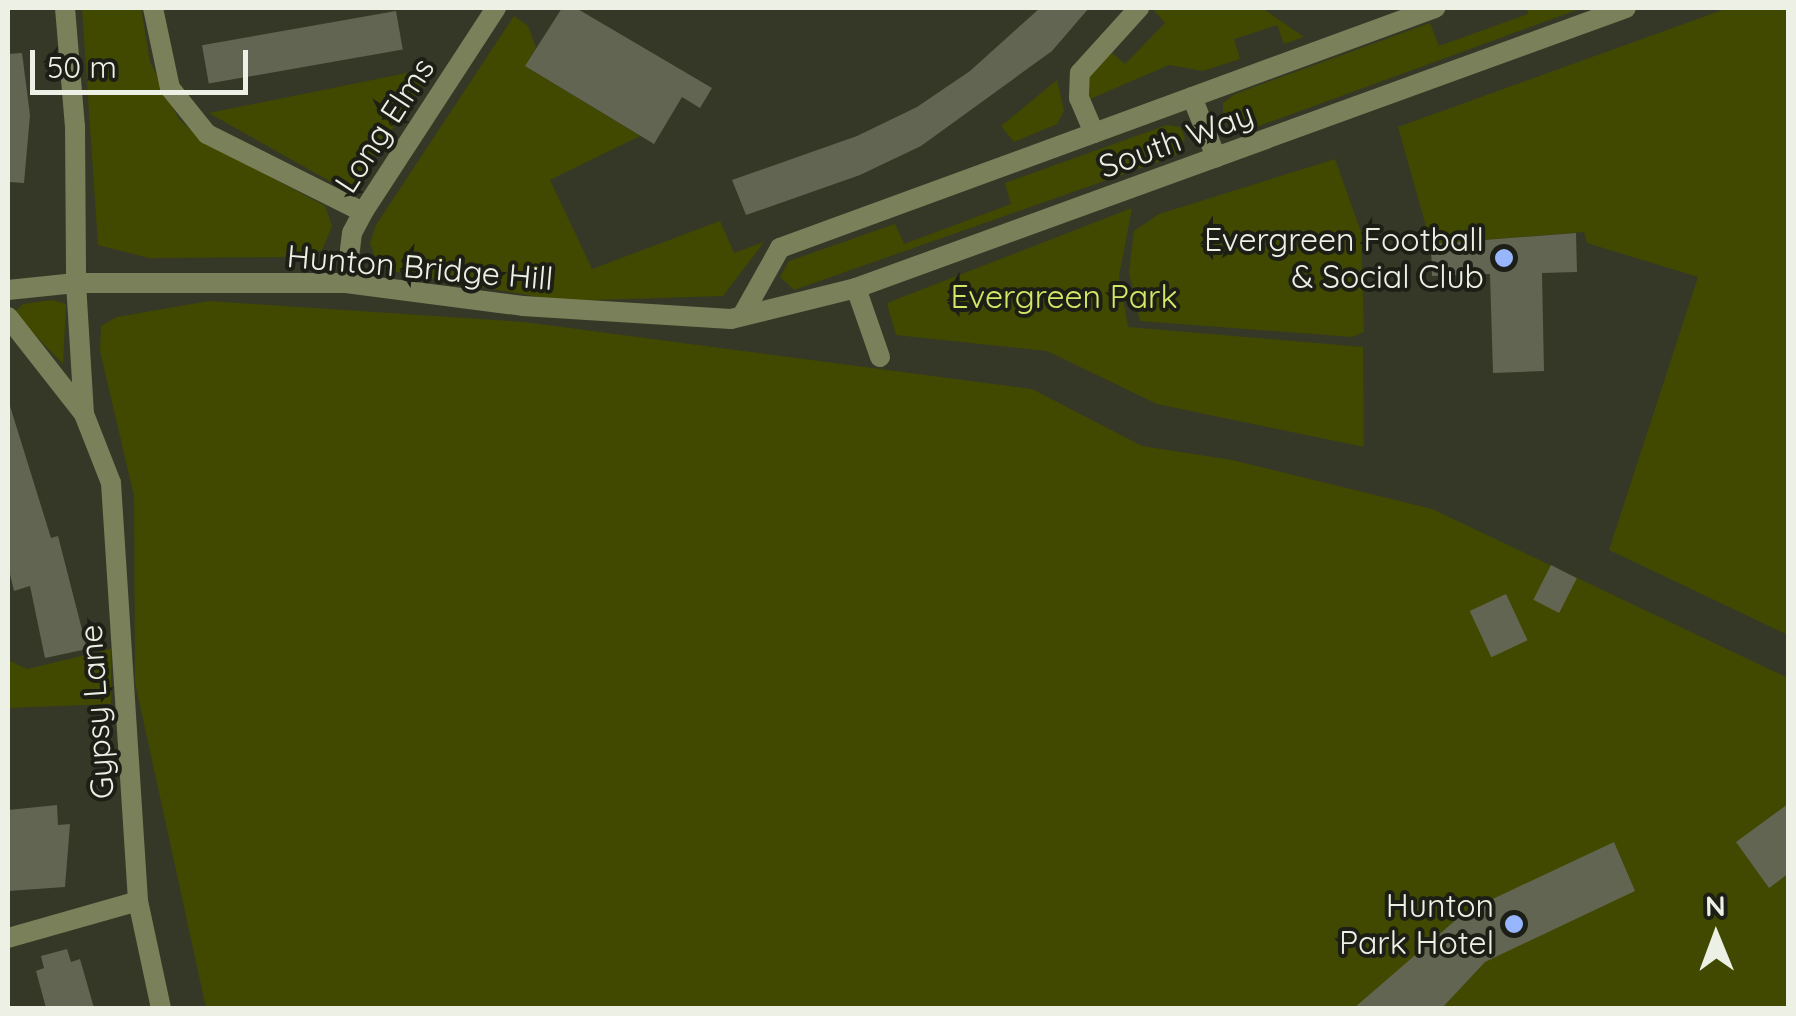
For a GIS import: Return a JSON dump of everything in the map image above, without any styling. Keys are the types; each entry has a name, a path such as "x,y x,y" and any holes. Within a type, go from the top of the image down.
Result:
{"street":[{"name":"Gypsy Lane","path":"66,8 75,126 76,283 84,414"},
{"path":"152,8 170,88 207,134 362,212"},
{"name":"Long Elms","path":"346,283 352,233 362,212 496,8"},
{"path":"1094,132 1079,98 1080,73 1140,8"},
{"name":"South Way","path":"742,316 780,248 1436,8"},
{"name":"South Way","path":"708,320 742,316 856,288 1626,8"},
{"path":"1192,96 1216,157"},
{"name":"Hunton Bridge Hill","path":"8,290 76,283 346,283 708,320"},
{"path":"856,288 880,357"},
{"name":"Gypsy Lane","path":"8,318 84,414 111,483 138,901 162,1008"},
{"path":"8,938 138,901"}],"green space":[{"path":"82,8 141,8 150,62 178,118 203,141 325,206 332,226 322,250 307,257 149,258 98,245"},
{"path":"1152,8 1262,8 1304,37 1284,44 1277,25 1234,39 1240,59 1203,71 1169,65 1090,99 1090,75 1110,51 1125,64 1165,23"},
{"path":"1527,8 1582,8 1248,130 1223,123 1223,103 1235,94 1430,23 1439,46 1528,14"},
{"path":"1728,8 1788,8 1788,635 1609,550 1698,277 1587,243 1584,232 1431,244 1398,127"},
{"path":"514,16 528,26 536,48 525,66 640,136 550,180 592,269 720,221 734,253 764,242 723,296 562,301 391,271 374,255 370,243 376,225"},
{"path":"436,67 351,187 333,183 209,113"},
{"path":"1057,80 1064,111 1057,124 1014,142 1001,126"},
{"path":"1167,125 1180,127 1185,138 1175,156 794,290 780,277 789,261 895,224 904,244 1011,204 1005,183"},
{"path":"1335,159 1361,232 1364,332 1352,337 1140,321 1129,272 1134,231 1159,214"},
{"name":"Evergreen Park","path":"1132,208 1119,276 1128,327 1363,347 1364,447 1157,404 1047,351 896,335 887,303"},
{"path":"52,300 66,304 63,364 14,313 23,304"},
{"path":"209,301 524,322 1032,389 1142,446 1232,460 1432,509 1788,678 1788,1008 206,1008 135,682 134,496 100,351 101,326 117,317"},
{"path":"111,649 111,704 8,708 8,660 27,669"}],"building":[{"path":"562,8 576,8 712,88 700,108 682,97 654,144 525,66"},
{"path":"1040,8 1089,8 1052,51 921,146 860,175 746,215 732,180 857,136 917,107 970,71"},
{"path":"396,11 403,49 209,84 202,45"},
{"path":"22,53 30,115 24,183 8,182 8,54"},
{"path":"1576,233 1577,272 1542,273 1544,371 1493,373 1490,274 1432,276 1431,244"},
{"path":"10,406 51,538 58,536 87,649 45,658 30,586 14,591 8,566"},
{"path":"1551,565 1577,578 1559,613 1533,600"},
{"path":"1506,594 1528,640 1491,657 1470,611"},
{"path":"1788,804 1788,874 1769,888 1736,842"},
{"path":"57,805 58,825 70,824 65,887 8,891 8,810"},
{"name":"Hunton Park Hotel","path":"1614,842 1635,891 1485,962 1442,1008 1354,1008 1465,912"},
{"path":"67,949 71,962 80,959 94,1008 46,1008 36,971 44,968 41,956"}],"place":[{"name":"Evergreen Football & Social Club","path":"1504,258"},
{"name":"Hunton Park Hotel","path":"1514,924"}]}
